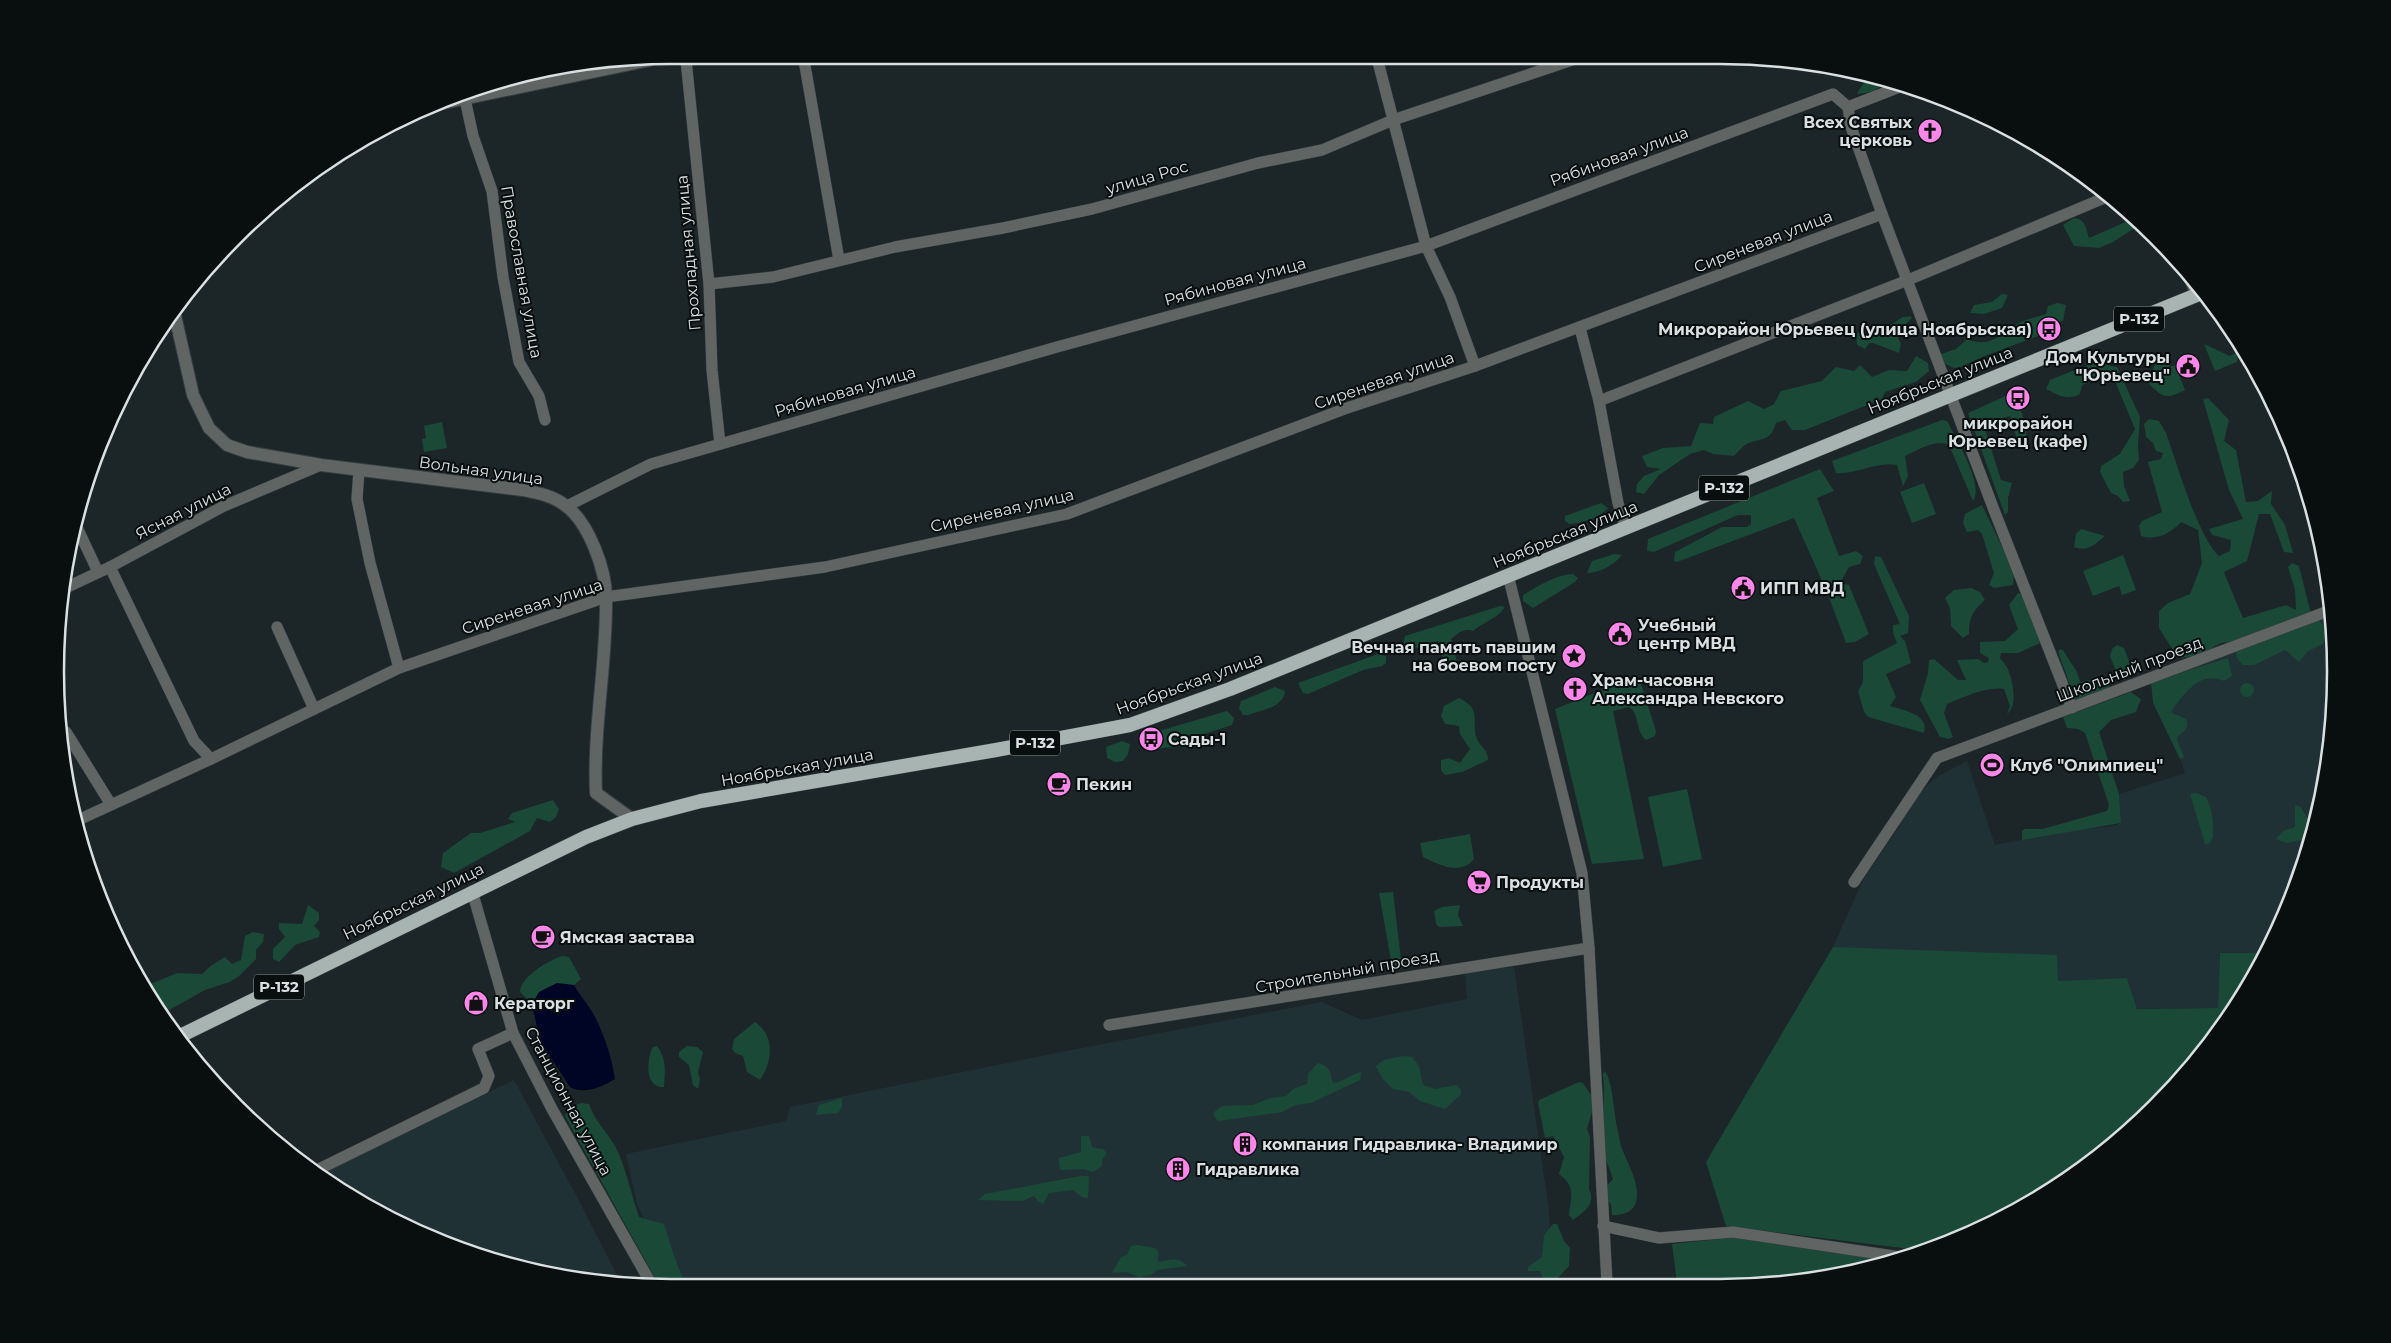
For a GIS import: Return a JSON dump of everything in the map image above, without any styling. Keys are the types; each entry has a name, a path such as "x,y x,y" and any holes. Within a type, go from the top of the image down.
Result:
{"highway":[{"name":"Ноябрьская улица","path":"184,1034 472,891 586,837 632,819 701,801 1130,725 1230,689 2196,295"}],"street":[{"name":"Прохладная улица","path":"686,64 709,284 712,370 720,444"},
{"path":"805,64 839,260"},
{"path":"1379,64 1426,246 1450,297 1475,366"},
{"name":"улица Рос","path":"709,284 773,277 895,247 1003,228 1092,209 1258,163 1322,150 1393,120 1560,64"},
{"path":"491,91 606,68"},
{"path":"1894,89 1848,107 1852,127 1882,214 2072,708"},
{"name":"Рябиновая улица","path":"567,506 651,464 1057,347 1426,246 1833,94 1848,107"},
{"name":"Православная улица","path":"468,99 473,136 492,191 503,277 519,362 539,396 545,420"},
{"path":"1599,401 1908,280 2101,199"},
{"name":"Сиреневая улица","path":"81,818 110,803 211,760 399,668 606,597 825,567 1067,514 1347,408 1475,366 1580,328 1882,214"},
{"name":"Вольная улица","path":"176,320 194,395 209,428 227,444 247,452 321,465 523,490 548,496 567,506 584,529 600,559 606,597 594,762 596,793 632,819"},
{"path":"1580,328 1599,401 1618,503 1626,529"},
{"name":"Ясная улица","path":"70,586 110,567 224,506 321,465"},
{"path":"359,470 357,499 370,563 399,668"},
{"path":"80,533 98,572"},
{"path":"110,567 194,741 211,760"},
{"path":"1508,575 1582,873 1589,948 1607,1279"},
{"name":"Школьный проезд","path":"1854,882 1937,758 2324,613"},
{"path":"277,627 314,709"},
{"path":"67,734 110,803"},
{"name":"Станционная улица","path":"472,891 513,1033 552,1108 648,1278"},
{"name":"Строительный проезд","path":"1109,1025 1589,948"},
{"path":"321,1168 484,1088 489,1076 478,1049 513,1033"},
{"path":"1603,1226 1659,1238 1733,1232 1889,1255"}],"shaded area":[{"path":"2324,616 2327,672 2326,711 2316,790 2307,829 2281,904 2258,953 2220,954 2218,1008 2137,1009 2127,978 2058,981 2057,960 1833,947 1863,880 1899,827 1912,801 1935,778 1967,761 1995,845 2074,830 2114,826 2121,823 2119,794 2185,773 2154,680"},
{"path":"1514,967 1549,1211 1552,1279 672,1279 637,1204 626,1154 786,1121 790,1107 1322,1002 1362,1020 1467,999 1465,973"},
{"path":"514,1080 618,1277 553,1268 514,1259 476,1247 403,1217 368,1198 325,1170"}],"green space":[{"path":"1865,81 1882,86 1872,92 1857,94"},
{"path":"2074,218 2081,220 2089,238 2127,221 2134,228 2113,242 2099,248 2074,246 2063,225"},
{"path":"2002,294 2008,295 2002,308 1984,314 1970,313 1974,305 1992,302"},
{"path":"2057,303 2066,305 2063,321 2051,322 2038,336 1961,367 1954,368 1942,362 1941,354 1956,349 1967,339 1975,342 1989,341 2019,323 2046,314 2048,306"},
{"path":"1910,316 1912,318 1896,333 1901,344 1899,353 1873,343 1869,343 1865,349 1857,345 1856,333 1892,324 1903,317"},
{"path":"2204,344 2230,356 2237,353 2238,355 2237,362 2215,371"},
{"path":"2165,355 2170,367 2175,365 2185,390 2170,396 2158,393 2149,384 2157,359"},
{"path":"1916,356 1928,363 1929,371 1916,382 1885,392 1882,399 1805,430 1792,430 1785,420 1776,423 1769,436 1747,444 1734,456 1713,454 1704,450 1690,454 1659,475 1644,494 1636,492 1637,484 1644,476 1661,469 1647,467 1642,456 1663,448 1691,446 1700,423 1713,424 1714,417 1748,401 1764,409 1774,404 1781,391 1822,381 1836,367 1854,371 1860,365 1872,377 1889,370 1907,371"},
{"path":"2103,356 2110,366 2117,367 2140,417 2139,460 2133,468 2123,472 2124,486 2130,501 2123,502 2118,496 2111,493 2100,472 2101,466 2120,454 2135,429 2112,374 2082,385 2080,394 2071,397 2046,389 2050,380 2072,371 2084,372 2090,359"},
{"path":"2019,390 2026,392 2027,398 2026,405 2021,411 2027,428 2025,445 2022,447 2018,443 2010,416 1984,426 2001,480 2012,483 2008,498 2008,512 2005,515 1968,413"},
{"path":"2208,398 2229,420 2224,441 2236,450 2246,502 2258,501 2272,491 2271,504 2285,525 2293,553 2284,552 2270,514 2259,514 2247,561 2224,572 2225,575 2243,618 2286,605 2296,610 2295,590 2288,567 2292,563 2299,566 2311,614 2325,627 2326,632 2323,644 2308,651 2299,662 2285,650 2254,665 2243,665 2237,658 2234,643 2230,642 2219,644 2207,654 2181,658 2176,655 2159,628 2159,611 2168,603 2190,594 2202,563 2198,530 2181,522 2173,530 2158,537 2141,536 2139,526 2142,521 2162,512 2148,462 2161,459 2163,453 2156,451 2153,443 2146,437 2144,424 2149,419 2159,421 2166,433 2196,517 2203,533 2219,556 2230,551 2231,540 2212,535 2209,529 2243,519 2229,490 2203,399"},
{"path":"1942,420 1947,421 1968,461 1975,484 1976,494 1973,501 1949,445 1932,444 1905,456 1908,476 1903,486 1897,465 1889,464 1851,472 1836,473 1832,461"},
{"path":"442,422 447,448 424,452 422,439 426,438 424,426"},
{"path":"1820,469 1834,491 1817,498 1839,556 1856,551 1863,556 1860,564 1849,567 1840,583 1849,585 1869,634 1855,642 1846,643 1827,592 1794,518 1677,562 1674,561 1675,552 1722,527 1747,527 1751,524 1751,515 1738,515 1654,552 1647,551 1648,539"},
{"path":"1924,483 1936,514 1912,523 1900,492"},
{"path":"1601,503 1608,508 1595,517 1569,524 1565,521 1565,516"},
{"path":"1982,505 2014,572 2013,585 1994,588 1989,585 1994,573 1982,534 1978,530 1967,532 1963,523 1965,514"},
{"path":"2081,529 2105,536 2087,548 2074,547 2076,534"},
{"path":"1614,554 1622,555 1606,568 1597,572 1587,573 1592,561"},
{"path":"2123,555 2136,590 2122,595 2119,586 2093,596 2083,571"},
{"path":"1875,556 1881,557 1909,616 1908,633 1900,636 1905,641 1911,663 1886,674 1896,697 1890,706 1908,711 1919,717 1925,727 1924,733 1868,717 1864,712 1858,691 1863,682 1863,661 1897,643 1893,633 1893,625 1900,624 1874,564"},
{"path":"1573,574 1578,578 1575,582 1533,608 1523,601 1523,595 1541,585 1560,576"},
{"path":"1971,588 1980,592 1985,600 1973,615 1969,634 1963,638 1951,626 1950,608 1945,598 1954,590"},
{"path":"2018,593 2026,595 2040,643 2018,653 2001,653 2000,658 2008,670 2012,682 2013,706 2007,714 2010,706 2004,689 1990,689 1968,695 1947,704 1944,713 1953,737 1949,739 1940,737 1920,700 1928,673 1929,660 1934,659 1958,680 1966,680 1957,660 1978,659 1984,663 1988,662 1989,658 1980,653 1980,642 2005,641 2018,629 2009,605"},
{"path":"1500,606 1505,607 1495,617 1473,631 1464,630 1451,639 1457,662 1456,666 1446,670 1438,641 1408,651 1403,646 1405,636"},
{"path":"2117,645 2124,648 2130,664 2130,675 2123,679 2118,677 2110,656 2112,649"},
{"path":"2060,649 2063,650 2077,672 2080,682 2104,677 2109,683 2109,689 2076,701 2058,652"},
{"path":"1378,654 1386,656 1386,663 1382,666 1363,670 1308,694 1303,693 1298,683"},
{"path":"2228,658 2232,676 2224,681 2215,678 2200,681 2187,691 2172,710 2172,713 2186,719 2187,722 2186,729 2178,736 2177,740 2184,757 2180,759 2153,703 2151,682"},
{"path":"1639,678 1656,731 1655,736 1646,740 1640,732 1635,714 1629,707 1613,711 1644,859 1592,864 1555,709 1629,679"},
{"path":"2244,683 2250,683 2254,690 2250,697 2244,697 2240,693 2240,687"},
{"path":"1275,687 1285,691 1283,697 1276,705 1265,710 1243,715 1239,708 1241,701"},
{"path":"2131,692 2141,699 2136,712 2111,720 2099,732 2119,794 2121,823 2022,840 2022,831 2025,829 2042,829 2107,811 2109,805 2085,733 2078,729 2067,728 2063,717"},
{"path":"1459,698 1467,703 1474,712 1475,733 1480,745 1486,751 1488,760 1462,772 1445,775 1441,770 1441,760 1449,758 1460,763 1470,749 1460,734 1459,726 1445,724 1441,716 1444,706"},
{"path":"1227,711 1234,718 1232,725 1198,736 1187,746 1151,749 1142,745 1142,739 1145,735"},
{"path":"1122,741 1130,744 1128,754 1123,761 1115,762 1107,758 1106,747"},
{"path":"1687,789 1702,859 1663,867 1648,797"},
{"path":"2196,793 2206,797 2211,811 2213,838 2208,844 2205,844 2190,794"},
{"path":"553,800 559,809 556,817 550,822 537,818 530,831 454,873 441,867 443,853 471,833 480,833 515,822 508,819 512,813"},
{"path":"2295,805 2301,807 2309,820 2304,840 2287,843 2276,839 2283,831 2295,827"},
{"path":"1470,834 1474,859 1462,867 1442,866 1423,857 1420,843"},
{"path":"1393,892 1402,968 1393,972 1379,893"},
{"path":"308,905 319,913 319,920 314,926 320,932 319,937 295,945 279,962 273,959 273,949 285,937 279,929 279,923 302,924"},
{"path":"1460,905 1458,915 1463,926 1439,927 1436,924 1434,911 1442,907"},
{"path":"253,932 264,934 263,942 256,950 256,959 239,976 230,982 205,990 167,1011 151,984 177,973 202,974 225,957 232,964 241,960 245,936"},
{"path":"1833,947 2057,955 2058,981 2127,978 2137,1009 2218,1008 2220,953 2258,953 2225,1009 2202,1041 2149,1101 2120,1128 2057,1177 1988,1217 1952,1233 1909,1249 1726,1226 1706,1162"},
{"path":"562,956 569,957 581,979 574,985 560,984 545,989 532,1004 520,992 525,980 543,965"},
{"path":"755,1022 766,1034 770,1049 768,1065 760,1080 747,1072 743,1056 735,1053 732,1049 734,1039"},
{"path":"657,1046 664,1061 664,1087 653,1083 650,1078 649,1059 653,1047"},
{"path":"687,1046 697,1047 703,1052 698,1072 700,1079 698,1089 693,1085 689,1065 679,1057 679,1052"},
{"path":"1403,1056 1412,1057 1419,1066 1423,1085 1435,1089 1456,1085 1461,1090 1461,1094 1445,1109 1420,1101 1409,1092 1393,1089 1382,1078 1376,1066 1384,1060"},
{"path":"1318,1063 1327,1068 1333,1083 1340,1082 1361,1072 1360,1080 1311,1103 1296,1105 1282,1112 1218,1121 1214,1116 1214,1112 1222,1106 1253,1105 1271,1098 1286,1096 1293,1089 1307,1084 1308,1074"},
{"path":"1605,1071 1611,1086 1621,1146 1633,1174 1637,1190 1637,1198 1633,1208 1628,1212 1618,1215 1612,1215 1611,1204 1605,1198 1606,1187 1613,1179 1602,1140 1603,1074"},
{"path":"1579,1082 1583,1083 1591,1095 1593,1108 1587,1129 1590,1137 1589,1189 1591,1199 1588,1207 1582,1214 1573,1220 1569,1215 1570,1187 1559,1174 1564,1157 1553,1136 1545,1138 1538,1103 1539,1100"},
{"path":"842,1098 842,1107 838,1113 816,1115 819,1105"},
{"path":"581,1103 589,1104 595,1117 616,1147 625,1169 639,1217 664,1224 683,1279 655,1279 565,1116 568,1109"},
{"path":"1081,1136 1089,1136 1092,1147 1103,1149 1107,1153 1102,1160 1102,1166 1093,1172 1083,1169 1061,1170 1059,1158 1081,1152"},
{"path":"1080,1176 1089,1176 1088,1198 1082,1197 1073,1190 1049,1193 1043,1204 1034,1196 1022,1201 978,1200 985,1194"},
{"path":"1553,1224 1557,1224 1564,1241 1570,1248 1569,1266 1558,1279 1543,1279 1540,1271 1528,1271 1528,1267 1542,1257 1544,1235"},
{"path":"1739,1237 1884,1257 1838,1268 1799,1274 1759,1278 1676,1279 1672,1244"},
{"path":"1131,1246 1155,1248 1158,1251 1158,1262 1177,1260 1187,1266 1157,1270 1151,1275 1139,1277 1126,1272 1112,1273 1121,1257 1127,1255"}],"water":[{"path":"557,983 574,985 598,1022 610,1055 615,1079 604,1085 587,1090 570,1087 540,1041 532,1004 539,992"}],"place":[{"name":"Всех Святых церковь","path":"1930,131"},
{"name":"Микрорайон Юрьевец (улица Ноябрьская)","path":"2049,329"},
{"name":"Дом Культуры \"Юрьевец\"","path":"2188,366"},
{"name":"микрорайон Юрьевец (кафе)","path":"2018,398"},
{"name":"ИПП МВД","path":"1743,588"},
{"name":"Учебный центр МВД","path":"1620,634"},
{"name":"Вечная память павшим на боевом посту","path":"1574,656"},
{"name":"Храм-часовня Александра Невского","path":"1575,689"},
{"name":"Сады-1","path":"1151,739"},
{"name":"Клуб \"Олимпиец\"","path":"1992,765"},
{"name":"Пекин","path":"1059,784"},
{"name":"Продукты","path":"1479,882"},
{"name":"Ямская застава","path":"543,937"},
{"name":"Кераторг","path":"476,1003"},
{"name":"компания Гидравлика- Владимир","path":"1245,1144"},
{"name":"Гидравлика","path":"1178,1169"}]}
